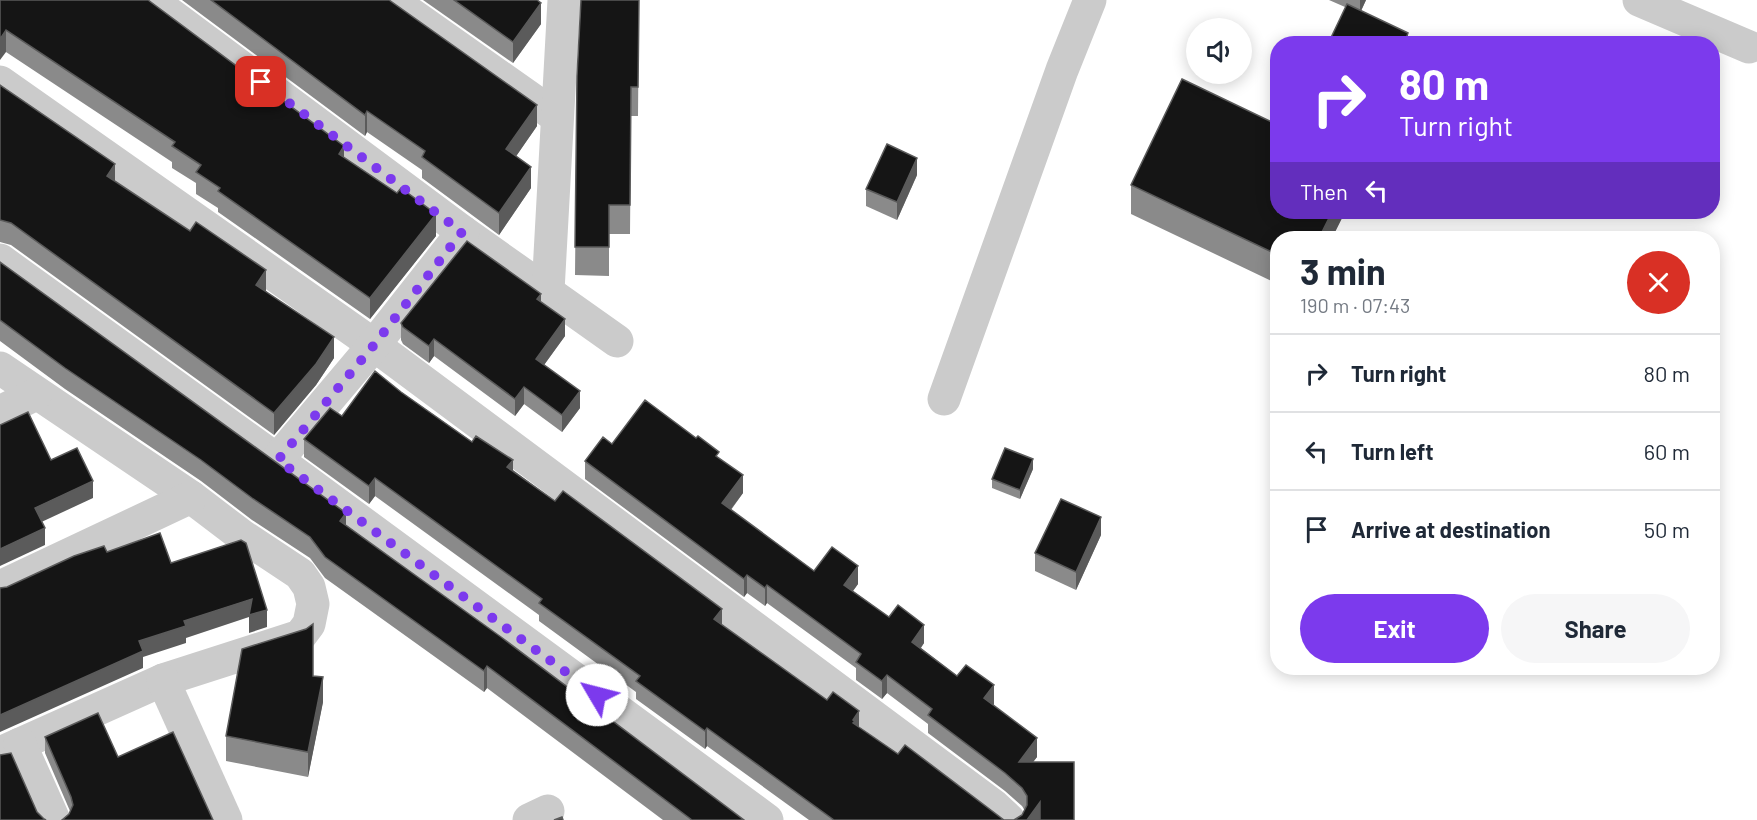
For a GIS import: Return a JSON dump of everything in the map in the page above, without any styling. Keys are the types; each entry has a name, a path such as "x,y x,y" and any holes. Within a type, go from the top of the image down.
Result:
{"street":[{"path":"151,0 462,232 617,341"},
{"path":"391,0 557,117"},
{"path":"548,291 564,0"},
{"path":"944,399 1058,81 1090,0"},
{"path":"1640,0 1749,48"},
{"path":"0,82 374,345 984,798 1009,820"},
{"path":"278,460 374,345 462,232"},
{"path":"0,260 278,460 767,820"},
{"path":"0,368 300,574 309,587 313,604 309,624 300,636 163,680 10,749 54,820"},
{"path":"0,412 36,394"},
{"path":"0,587 191,497"},
{"path":"163,680 226,820"}],"building":[{"path":"0,0 148,0 344,146 339,154 397,193 401,188 436,214 370,298 218,191 220,188 196,172 201,165 172,146 175,142 6,30 0,39"},
{"path":"211,0 389,0 537,105 506,149 531,167 499,213 422,157 425,151 367,111 365,115"},
{"path":"454,0 537,0 541,3 513,42"},
{"path":"581,0 639,0 638,87 631,87 630,205 609,205 609,247 575,247 577,76"},
{"path":"1347,4 1408,33 1407,36 1332,36"},
{"path":"1182,79 1186,81 1186,84 1192,84 1270,121 1270,219 1328,219 1322,231 1270,231 1270,251 1131,185"},
{"path":"0,85 115,164 107,176 190,231 196,222 266,270 256,285 334,337 316,364 274,413 11,223 0,220"},
{"path":"887,144 917,158 897,202 866,189"},
{"path":"467,241 541,294 537,299 565,319 536,359 580,391 562,415 524,387 515,399 434,339 429,346 403,327 401,323"},
{"path":"0,262 346,513 340,521 501,637 744,820 692,820 487,666 484,671 325,557 310,537 65,368 0,320"},
{"path":"375,371 472,442 476,436 513,460 507,467 555,501 563,491 722,609 714,619 827,700 833,692 859,711 853,723 898,754 905,745 1004,820 834,820 707,728 705,731 636,681 640,676 539,603 542,599 375,478 369,486 304,439 330,408 342,416"},
{"path":"645,400 719,452 716,456 743,475 722,503 814,571 832,547 858,566 844,585 889,617 898,605 924,625 912,642 957,676 966,665 994,685 984,698 1037,738 1019,762 1074,762 1074,820 1040,820 1040,802 1027,820 1014,820 1022,815 1027,805 1027,796 1022,788 928,715 932,709 887,675 882,681 856,662 861,654 767,585 765,588 747,575 744,579 585,461 603,437 612,444"},
{"path":"28,412 51,460 77,448 93,481 35,508 45,528 0,549 0,425"},
{"path":"1005,448 1033,459 1020,490 992,479"},
{"path":"1061,499 1101,517 1076,572 1035,553"},
{"path":"160,533 171,563 241,540 246,543 267,610 249,615 252,599 184,621 186,626 139,641 143,651 0,715 0,588 7,587 74,556 104,546 107,552"},
{"path":"313,624 313,676 323,677 308,752 226,736 242,649 306,629"},
{"path":"98,713 118,757 173,732 213,820 62,820 69,814 73,805 45,737"},
{"path":"11,753 37,812 46,820 0,820 0,755"}],"route":[{"path":"261,82 462,232 374,345 278,460 597,695"}]}
